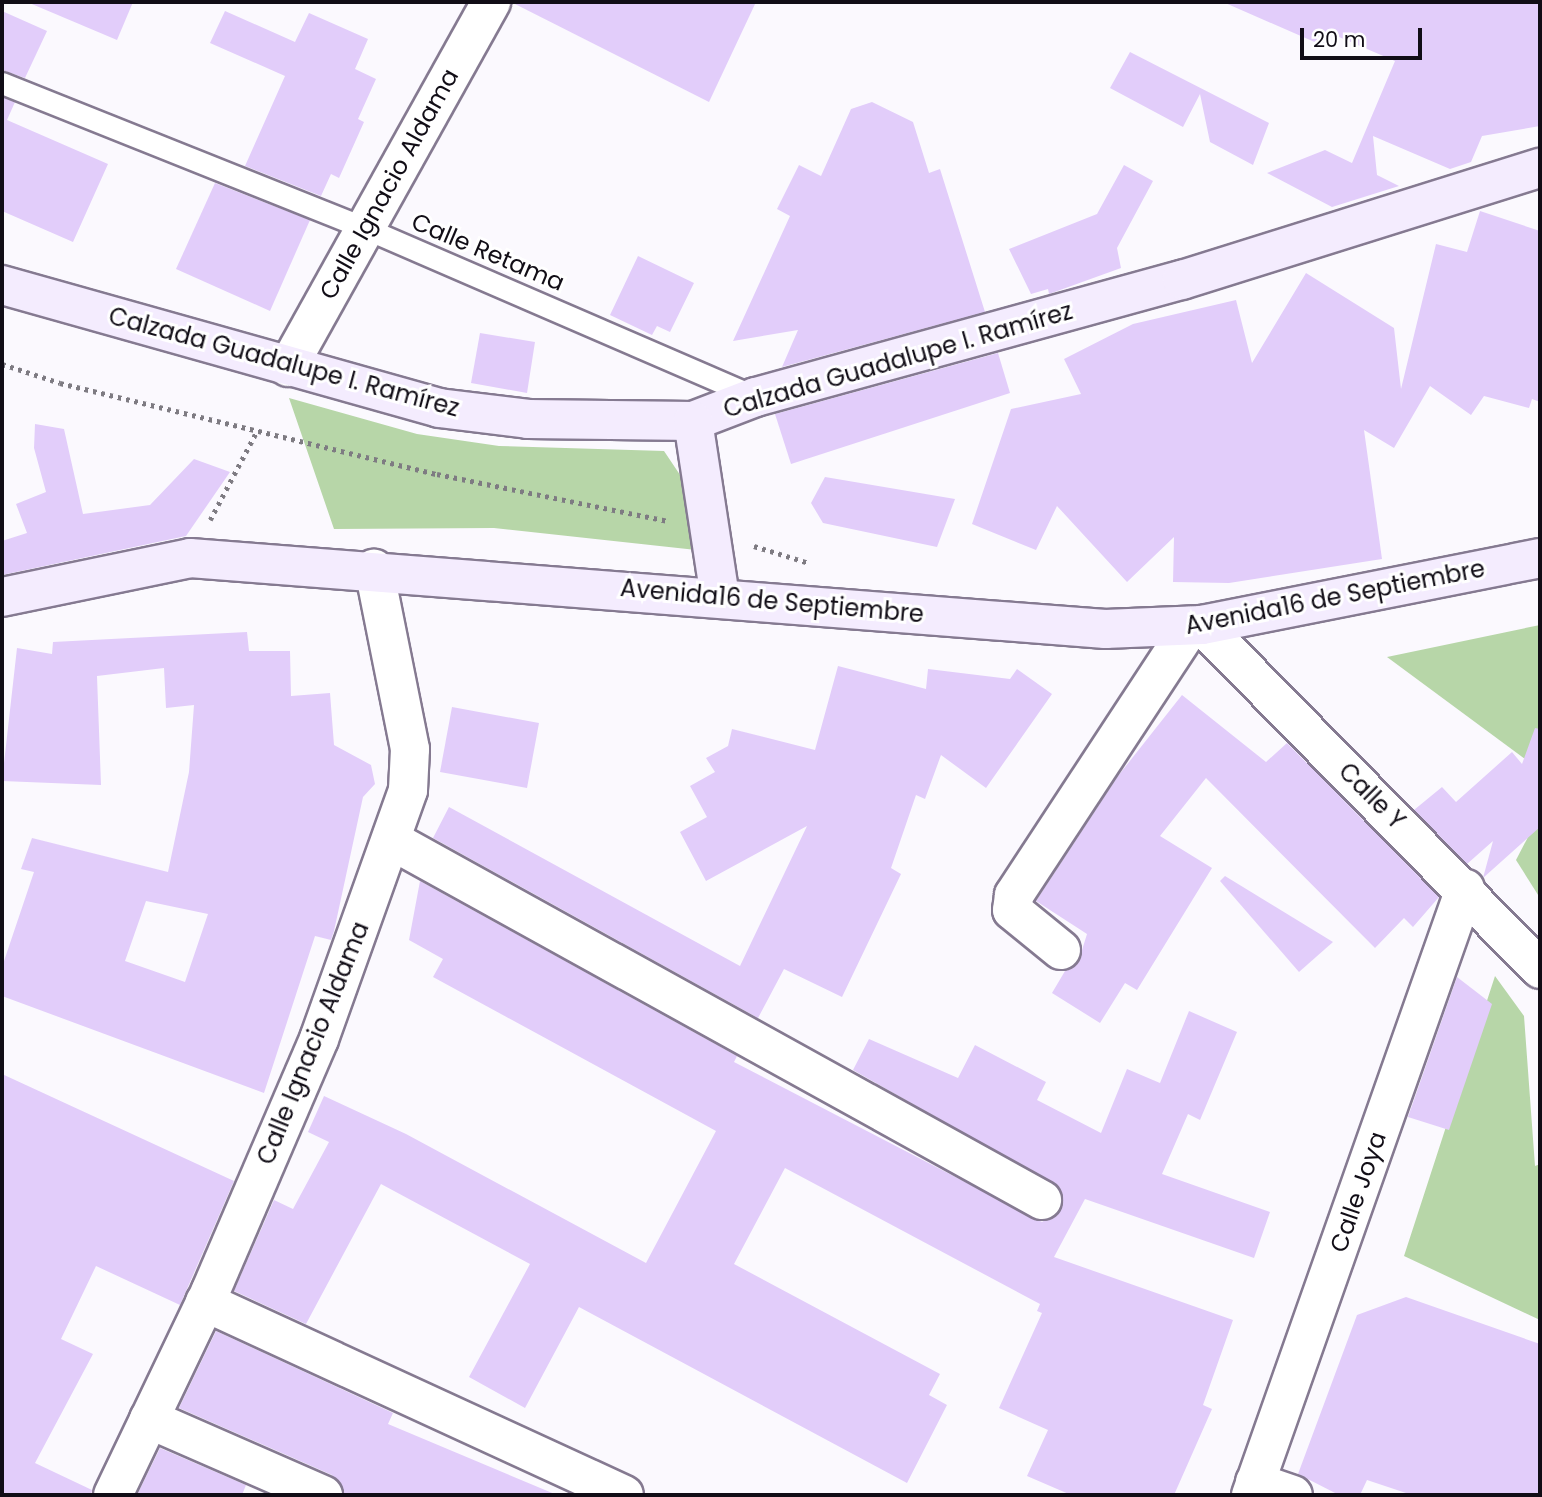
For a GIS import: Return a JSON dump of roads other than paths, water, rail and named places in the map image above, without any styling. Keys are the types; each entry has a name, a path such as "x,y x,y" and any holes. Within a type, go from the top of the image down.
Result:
{"main road":[{"name":"Calzada Guadalupe I. Ramírez","path":"2,285 439,408 528,419 693,421 755,397 1182,280 1540,168"},
{"path":"693,421 720,597"},
{"name":"Avenida16 de Septiembre","path":"2,597 190,558 374,569 1105,629 1197,626 1540,558"}],"street":[{"name":"Calle Ignacio Aldama","path":"288,367 491,2"},
{"name":"Calle Ignacio Aldama","path":"113,1495 205,1302 319,1039 408,790 410,749 374,569"},
{"name":"Calle Y","path":"1197,626 1465,888 1540,969"},
{"path":"1061,950 1012,910 1014,895 1197,626"},
{"path":"391,841 1042,1200"},
{"name":"Calle Joya","path":"1253,1489 1465,888"},
{"path":"205,1302 624,1495"},
{"path":"149,1419 323,1495"},
{"path":"1253,1489 1293,1495"}],"lane":[{"name":"Calle Retama","path":"2,83 365,228 755,397"}]}
